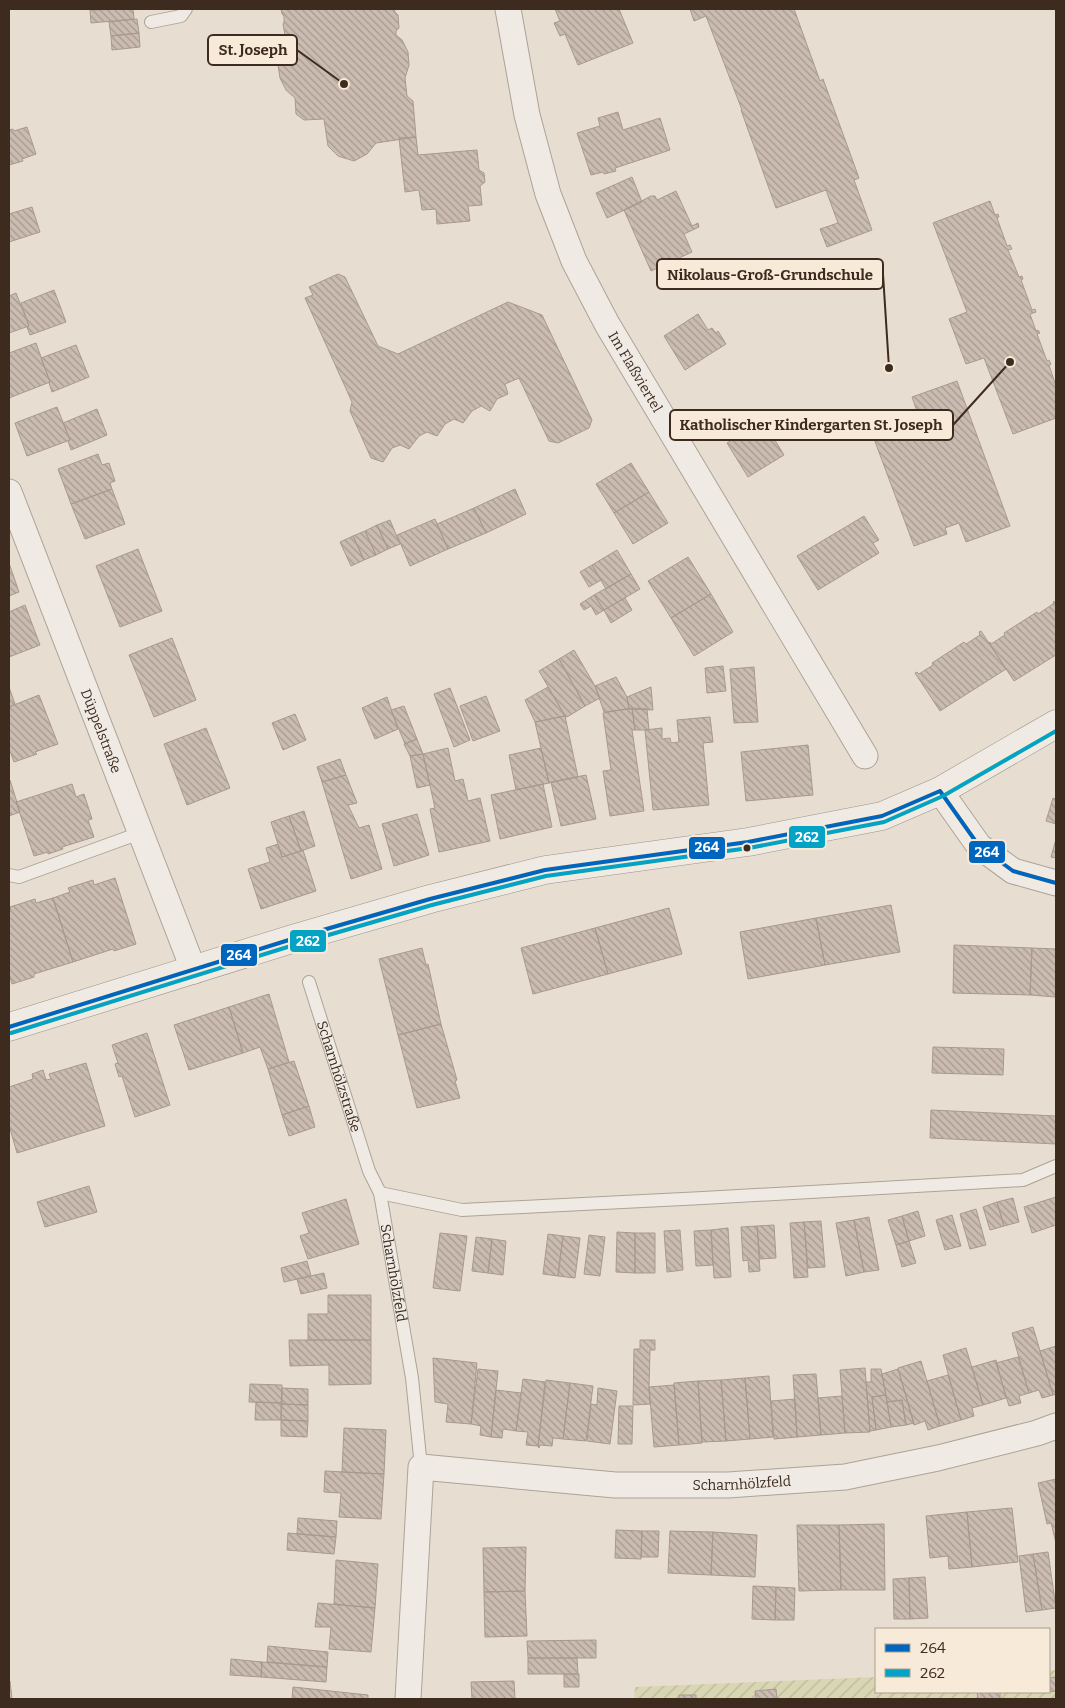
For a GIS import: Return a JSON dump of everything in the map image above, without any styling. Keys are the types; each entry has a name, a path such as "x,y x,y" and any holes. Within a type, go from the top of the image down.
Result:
{"main road":[{"path":"9,1028 292,939 430,899 545,870 748,842 882,816 940,791 1056,724"}],"street":[{"name":"Im Flaßviertel","path":"508,9 527,115 548,194 574,261 607,324 864,756"},
{"name":"Düppelstraße","path":"9,492 194,971"},
{"path":"940,791 979,846 1012,871 1056,883"},
{"name":"Scharnhölzfeld","path":"408,1699 421,1467 615,1485 728,1485 845,1477 938,1458 1038,1433 1056,1426"}],"lane":[{"path":"151,22 181,16 186,9"},
{"path":"9,875 19,877 140,833"},
{"name":"Scharnhölzstraße","path":"309,982 369,1171"},
{"path":"380,1194 462,1210 1023,1180 1056,1166"},
{"name":"Scharnhölzfeld","path":"369,1171 380,1194 412,1378 421,1467"}],"shaded area":[{"path":"1056,1670 1056,1699 634,1699 635,1687 875,1677 875,1693 1050,1693 1050,1671"}],"building":[{"path":"133,9 134,19 91,23 90,10"},
{"path":"281,9 394,9 398,15 399,28 396,31 396,35 402,40 408,52 409,65 405,78 407,96 413,101 416,137 376,143 367,154 354,161 338,156 328,146 324,119 304,120 296,114 295,98 286,90 280,78 278,65 282,52 287,46 283,24 284,16"},
{"path":"555,9 619,9 633,43 578,65 565,34 560,36 554,23 560,21"},
{"path":"690,9 794,9 820,81 823,79 859,178 854,180 872,230 827,247 820,229 838,223 826,190 776,208 742,110 706,16 694,21"},
{"path":"137,19 139,33 111,36 109,22"},
{"path":"139,33 140,47 112,50 111,36"},
{"path":"618,112 623,130 660,118 670,150 615,168 616,171 591,175 577,133 600,126 598,118"},
{"path":"27,127 36,154 22,159 23,161 9,165 9,130 13,129 14,131"},
{"path":"416,137 418,155 477,150 479,170 484,173 485,182 480,186 482,205 468,206 470,221 437,224 436,209 422,210 419,190 405,192 399,138"},
{"path":"632,177 642,202 607,218 596,193"},
{"path":"676,191 692,226 698,223 699,227 684,234 692,252 651,271 624,210 651,196 655,196 657,200"},
{"path":"990,201 995,215 998,214 999,217 997,218 1007,246 1010,245 1012,249 1008,250 1019,277 1022,276 1023,279 1021,280 1032,310 1035,309 1036,312 1030,314 1036,331 1038,330 1040,333 1037,334 1047,361 1049,360 1051,364 1049,365 1056,386 1056,418 1013,434 984,358 966,364 949,319 967,312 933,223"},
{"path":"32,207 40,232 9,242 9,214"},
{"path":"338,274 345,277 378,346 398,354 508,302 542,315 592,420 589,428 558,443 549,441 519,378 505,384 508,394 497,399 490,411 481,406 472,411 463,423 454,419 445,424 437,436 427,432 419,436 409,449 400,445 392,448 383,462 371,458 350,411 352,402 305,298 313,295 309,287"},
{"path":"54,290 66,322 30,335 21,303"},
{"path":"16,293 29,326 9,333 9,296"},
{"path":"698,314 708,330 712,328 716,333 718,331 726,344 685,370 664,336"},
{"path":"36,343 50,382 9,398 9,353"},
{"path":"76,345 89,377 52,392 41,358"},
{"path":"957,381 1010,526 966,542 959,523 945,528 947,534 914,546 870,428 904,416 906,421 919,417 912,397"},
{"path":"57,407 70,440 27,456 15,423"},
{"path":"97,409 107,435 71,450 68,441 70,440 63,423"},
{"path":"763,421 784,455 748,477 727,443"},
{"path":"98,454 102,465 109,463 115,481 110,483 112,489 71,504 58,469"},
{"path":"631,463 649,492 614,513 596,484"},
{"path":"112,489 125,524 85,539 71,504"},
{"path":"515,489 526,514 486,533 474,508"},
{"path":"649,492 668,523 633,544 614,513"},
{"path":"474,508 486,533 448,549 437,524"},
{"path":"864,516 879,540 873,543 879,553 818,590 797,556"},
{"path":"435,519 448,549 410,566 397,535"},
{"path":"390,520 400,544 388,549 377,525"},
{"path":"377,525 388,549 376,555 365,531"},
{"path":"365,531 376,555 364,560 353,536"},
{"path":"353,536 364,560 351,566 340,542"},
{"path":"138,549 162,611 120,627 96,566"},
{"path":"617,550 631,574 606,589 592,565"},
{"path":"688,557 711,594 671,618 648,581"},
{"path":"9,563 19,592 9,596"},
{"path":"592,565 601,580 589,587 580,572"},
{"path":"631,574 640,589 604,610 594,595"},
{"path":"711,594 733,632 694,656 671,618"},
{"path":"594,595 604,610 596,615 591,606 584,610 580,604"},
{"path":"625,598 632,610 611,623 604,610"},
{"path":"1054,601 1056,605 1056,655 1014,681 989,643 991,644 1005,635 1004,633 1037,612 1038,614 1053,604"},
{"path":"25,605 40,645 9,657 9,612"},
{"path":"981,631 1006,669 940,711 915,673 919,674 964,642 966,644 980,635 979,632"},
{"path":"172,638 196,700 154,717 129,655"},
{"path":"574,650 600,698 585,706 559,659"},
{"path":"559,659 585,706 567,717 539,671"},
{"path":"723,666 726,691 707,693 705,668"},
{"path":"754,667 758,722 734,723 730,669"},
{"path":"616,677 627,697 629,709 604,712 595,686"},
{"path":"9,687 15,704 9,707"},
{"path":"548,687 565,716 535,722 525,700"},
{"path":"651,687 653,710 629,709 627,697"},
{"path":"450,688 470,740 454,747 434,694"},
{"path":"39,695 58,744 14,762 9,751 9,707"},
{"path":"486,696 500,731 473,741 460,706"},
{"path":"387,697 398,729 375,739 362,708"},
{"path":"404,706 417,739 405,744 391,710"},
{"path":"632,708 635,730 632,730 644,811 610,816 603,771 611,770 603,713"},
{"path":"632,708 647,709 649,730 635,730"},
{"path":"295,714 306,740 283,750 272,723"},
{"path":"565,716 578,777 549,783 535,722"},
{"path":"710,717 713,742 703,743 709,805 653,810 645,730 662,728 662,739 670,738 671,743 679,742 677,720"},
{"path":"206,728 230,788 187,805 164,744"},
{"path":"417,739 423,754 410,756 404,744"},
{"path":"808,745 813,795 746,801 741,752"},
{"path":"448,748 455,781 463,779 468,801 480,798 490,841 439,852 430,809 435,808 423,754"},
{"path":"541,748 549,783 516,790 509,755"},
{"path":"423,754 430,785 417,788 410,756"},
{"path":"340,759 346,775 322,782 317,767"},
{"path":"346,775 357,803 348,805 359,828 369,825 382,869 351,879 322,782"},
{"path":"586,775 596,819 561,826 551,782"},
{"path":"9,781 20,812 9,816"},
{"path":"72,784 76,797 84,794 92,819 88,820 94,837 62,847 63,849 48,854 48,852 34,856 16,802"},
{"path":"543,784 552,827 500,839 491,795"},
{"path":"1053,798 1056,799 1056,824 1046,821"},
{"path":"304,811 315,846 301,851 289,816"},
{"path":"417,814 429,855 394,866 382,824"},
{"path":"289,816 301,851 282,857 271,822"},
{"path":"1056,839 1056,858 1051,857"},
{"path":"278,844 282,857 303,850 316,891 261,909 248,869 270,862 266,848"},
{"path":"115,878 136,944 114,951 113,949 73,962 53,898 70,892 68,888 93,880 94,885"},
{"path":"53,898 73,962 34,974 34,977 12,984 9,973 10,907 35,899 36,903"},
{"path":"891,905 900,952 825,965 816,918"},
{"path":"669,908 682,954 608,974 595,928"},
{"path":"816,918 825,965 748,979 740,932"},
{"path":"595,928 608,974 533,994 521,948"},
{"path":"954,945 1032,948 1030,995 953,993"},
{"path":"422,948 426,965 428,964 441,1024 398,1035 379,959"},
{"path":"1032,948 1056,949 1056,997 1030,995"},
{"path":"269,994 289,1062 268,1069 260,1047 243,1053 229,1007"},
{"path":"229,1007 243,1053 189,1070 174,1025"},
{"path":"441,1024 457,1080 455,1081 460,1098 417,1108 398,1035"},
{"path":"147,1033 170,1105 135,1117 122,1076 119,1077 115,1064 118,1063 112,1045"},
{"path":"933,1047 1004,1049 1003,1075 932,1073"},
{"path":"294,1061 309,1106 282,1115 268,1069"},
{"path":"86,1063 105,1126 17,1153 9,1125 9,1087 33,1079 32,1074 43,1070 46,1080 51,1079 49,1074"},
{"path":"309,1106 315,1127 289,1136 282,1115"},
{"path":"931,1110 1056,1116 1056,1144 930,1138"},
{"path":"89,1186 97,1212 45,1227 37,1202"},
{"path":"1056,1197 1056,1225 1032,1233 1024,1207"},
{"path":"1013,1198 1019,1222 1004,1226 997,1202"},
{"path":"346,1199 359,1244 308,1259 300,1236 309,1233 302,1213"},
{"path":"997,1202 1004,1226 990,1230 983,1207"},
{"path":"976,1209 986,1245 970,1249 960,1214"},
{"path":"918,1211 925,1236 909,1241 902,1216"},
{"path":"952,1215 961,1246 945,1250 936,1220"},
{"path":"902,1216 909,1241 896,1245 888,1220"},
{"path":"869,1217 879,1270 864,1272 854,1220"},
{"path":"854,1220 864,1272 846,1276 836,1223"},
{"path":"821,1221 825,1267 808,1268 804,1222"},
{"path":"804,1222 808,1277 794,1278 790,1223"},
{"path":"774,1225 776,1258 760,1259 757,1226"},
{"path":"757,1226 760,1271 749,1272 748,1260 743,1261 741,1227"},
{"path":"728,1228 731,1277 714,1278 711,1230"},
{"path":"680,1230 683,1270 667,1272 664,1231"},
{"path":"711,1230 713,1265 696,1266 694,1231"},
{"path":"617,1232 635,1233 635,1273 616,1272"},
{"path":"440,1233 467,1236 460,1291 433,1288"},
{"path":"635,1233 655,1233 655,1273 635,1273"},
{"path":"548,1234 563,1236 558,1276 543,1274"},
{"path":"589,1235 605,1237 600,1276 584,1274"},
{"path":"563,1236 580,1238 575,1278 558,1276"},
{"path":"476,1237 492,1239 488,1273 472,1271"},
{"path":"492,1239 506,1241 503,1275 488,1273"},
{"path":"909,1241 916,1263 902,1267 896,1245"},
{"path":"307,1261 311,1276 284,1282 281,1268"},
{"path":"324,1273 327,1288 301,1294 297,1279"},
{"path":"328,1295 371,1295 371,1340 308,1340 308,1314 328,1314"},
{"path":"1033,1327 1053,1395 1042,1398 1039,1390 1029,1393 1012,1333"},
{"path":"289,1340 371,1340 371,1384 329,1385 329,1365 290,1366"},
{"path":"640,1340 655,1340 655,1350 650,1350 650,1404 633,1405 634,1349 640,1349"},
{"path":"1056,1346 1056,1394 1053,1395 1040,1351"},
{"path":"966,1348 983,1405 972,1408 974,1416 961,1420 943,1355"},
{"path":"1018,1357 1029,1393 1019,1396 1021,1403 1009,1406 996,1363"},
{"path":"433,1358 477,1363 471,1424 446,1422 448,1404 435,1402"},
{"path":"996,1360 1006,1398 983,1405 972,1367"},
{"path":"921,1361 940,1426 928,1430 925,1421 914,1425 898,1368"},
{"path":"865,1368 870,1432 845,1433 840,1370"},
{"path":"478,1369 498,1371 491,1437 480,1435 481,1426 471,1424"},
{"path":"871,1369 881,1369 886,1395 872,1397 876,1430 870,1431 866,1382 871,1382"},
{"path":"898,1369 914,1423 906,1425 902,1400 887,1402 882,1374"},
{"path":"816,1374 821,1435 797,1437 793,1375"},
{"path":"948,1375 961,1420 940,1426 927,1381"},
{"path":"769,1376 773,1437 750,1439 745,1378"},
{"path":"745,1378 750,1439 726,1441 721,1380"},
{"path":"523,1379 545,1382 538,1446 526,1445 528,1432 516,1431"},
{"path":"546,1380 570,1383 563,1439 553,1438 552,1446 540,1445 539,1448 538,1446"},
{"path":"721,1380 726,1441 702,1442 698,1381"},
{"path":"698,1381 702,1443 679,1445 674,1383"},
{"path":"570,1383 593,1386 586,1441 563,1439"},
{"path":"250,1384 282,1385 282,1403 249,1402"},
{"path":"674,1385 679,1445 654,1447 649,1387"},
{"path":"282,1388 308,1389 308,1405 281,1404"},
{"path":"598,1388 617,1391 610,1444 587,1441 591,1404 597,1405"},
{"path":"496,1390 521,1393 516,1431 503,1429 502,1438 491,1437"},
{"path":"886,1395 891,1427 876,1430 872,1397"},
{"path":"842,1396 845,1433 821,1435 818,1398"},
{"path":"795,1399 797,1437 774,1439 771,1401"},
{"path":"902,1400 906,1425 891,1427 887,1402"},
{"path":"256,1402 282,1403 281,1420 255,1420"},
{"path":"281,1404 308,1405 308,1421 281,1420"},
{"path":"619,1406 633,1406 632,1444 618,1444"},
{"path":"281,1420 308,1421 307,1437 281,1436"},
{"path":"344,1428 386,1430 384,1474 342,1472"},
{"path":"325,1471 384,1474 381,1519 339,1517 341,1493 324,1492"},
{"path":"1056,1479 1056,1543 1051,1523 1047,1524 1038,1483"},
{"path":"1012,1508 1018,1562 972,1567 967,1512"},
{"path":"967,1512 972,1567 949,1569 948,1556 930,1558 926,1516"},
{"path":"298,1518 337,1521 336,1537 297,1534"},
{"path":"884,1524 885,1590 841,1590 839,1525"},
{"path":"797,1525 839,1525 841,1590 799,1591"},
{"path":"616,1530 642,1531 641,1559 615,1558"},
{"path":"642,1531 659,1531 658,1557 641,1557"},
{"path":"670,1531 713,1532 711,1575 668,1573"},
{"path":"713,1532 757,1535 755,1577 711,1575"},
{"path":"288,1533 336,1537 334,1554 287,1550"},
{"path":"526,1547 525,1591 484,1592 483,1548"},
{"path":"1048,1552 1056,1608 1042,1610 1033,1554"},
{"path":"1033,1554 1042,1610 1026,1612 1019,1556"},
{"path":"336,1560 378,1564 375,1608 334,1604"},
{"path":"925,1577 928,1618 910,1619 909,1578"},
{"path":"909,1578 910,1619 894,1619 893,1579"},
{"path":"753,1586 776,1587 775,1620 752,1619"},
{"path":"776,1587 795,1588 794,1620 775,1620"},
{"path":"525,1591 527,1636 485,1637 484,1592"},
{"path":"318,1603 375,1608 371,1652 329,1649 331,1627 315,1627"},
{"path":"596,1640 596,1658 528,1658 527,1641"},
{"path":"268,1646 328,1652 327,1667 267,1662"},
{"path":"528,1658 577,1658 578,1674 528,1674"},
{"path":"231,1659 262,1662 261,1677 230,1675"},
{"path":"262,1662 327,1667 326,1682 261,1677"},
{"path":"564,1674 579,1674 579,1687 564,1687"},
{"path":"1056,1677 1056,1691 1050,1692 1050,1678"},
{"path":"10,1681 12,1699 9,1699"},
{"path":"514,1681 515,1699 472,1699 471,1682"},
{"path":"293,1687 368,1695 368,1699 292,1699"},
{"path":"776,1689 777,1699 756,1699 755,1691"},
{"path":"977,1693 1000,1693 1000,1699 978,1699"},
{"path":"679,1695 696,1695 696,1699 679,1699"}],"transit line":[{"name":"262","path":"11,1033 294,945 432,905 546,876 749,848 884,822 943,796 1056,731"},
{"name":"264","path":"940,791 979,846 1013,871 1056,883"},
{"name":"264","path":"9,1027 292,939 430,899 545,870 748,842 882,816 940,791"}],"place":[{"name":"St. Joseph","path":"344,84"},
{"name":"Katholischer Kindergarten St. Joseph","path":"1010,362"},
{"name":"Nikolaus-Groß-Grundschule","path":"889,368"}]}
